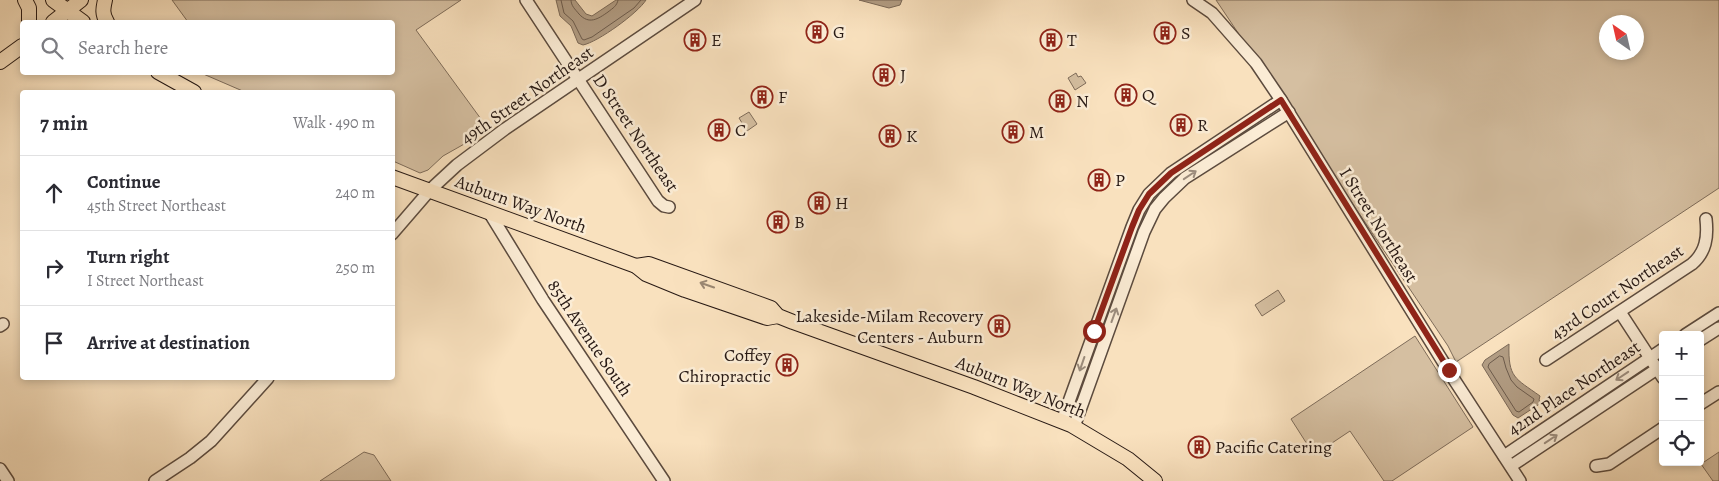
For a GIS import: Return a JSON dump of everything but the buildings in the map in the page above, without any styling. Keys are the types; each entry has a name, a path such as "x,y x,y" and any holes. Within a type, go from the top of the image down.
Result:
{"main road":[{"path":"25,0 29,8 29,20"},
{"path":"53,0 80,20"},
{"path":"56,20 81,0"},
{"path":"105,0 102,10 106,20"},
{"path":"0,62 20,47"},
{"path":"163,75 190,90"},
{"name":"Auburn Way North","path":"395,178 636,266 646,274 734,307 767,318 777,315"},
{"name":"Auburn Way North","path":"636,266 649,264 771,308 777,315 974,387 1068,424 1128,459 1155,481"}],"street":[{"name":"D Street Northeast","path":"526,0 658,201 664,206 669,207"},
{"name":"49th Street Northeast","path":"395,231 430,190 457,165 498,134 695,0"},
{"name":"I Street Northeast","path":"1193,0 1212,13 1256,63 1289,112 1455,380 1520,481"},
{"path":"1068,424 1139,210 1149,194 1171,173 1281,100"},
{"path":"1068,424 1144,232 1155,209 1185,178 1289,112"},
{"name":"85th Avenue South","path":"489,212 543,300 664,481"},
{"name":"43rd Court Northeast","path":"1546,360 1698,259 1707,235 1706,219"},
{"path":"1620,312 1659,369"},
{"path":"1691,331 1719,313"},
{"path":"1704,337 1719,328"},
{"name":"42nd Place Northeast","path":"1504,456 1659,352"},
{"name":"42nd Place Northeast","path":"1510,466 1659,372"},
{"path":"155,481 190,458 226,426 266,380"},
{"path":"1704,401 1719,392"},
{"path":"1596,466 1609,464 1659,431"},
{"path":"0,469 8,481"}],"shaded area":[{"path":"172,0 461,0 416,30 489,130 443,156 428,170 420,173 395,162 395,90 240,90 206,75 395,75 395,20 187,20"},
{"path":"1216,0 1719,0 1719,188 1456,362 1448,346"},
{"path":"1076,73 1086,83 1075,90 1068,78"},
{"path":"749,112 757,124 747,131 739,118"},
{"path":"1278,290 1285,301 1262,316 1255,305"},
{"path":"1415,336 1473,427 1392,481 1384,481 1350,431 1314,455 1291,419"},
{"path":"364,452 374,455 391,481 320,481"},
{"path":"1719,452 1719,481 1713,481 1702,466 1704,462"}],"water":[{"path":"556,0 575,0 586,14 592,16 616,0 646,0 642,6 617,26 598,39 583,45 578,43 571,26 560,16"},
{"path":"859,0 902,0 900,5 889,8"},
{"path":"1509,344 1512,371 1519,381 1540,396 1539,400 1541,403 1518,418 1513,415 1482,365 1485,360"}],"place":[{"name":"G","path":"817,32"},
{"name":"S","path":"1165,33"},
{"name":"E","path":"695,40"},
{"name":"T","path":"1051,40"},
{"name":"J","path":"884,75"},
{"name":"Q","path":"1126,95"},
{"name":"F","path":"762,97"},
{"name":"N","path":"1060,101"},
{"name":"R","path":"1181,125"},
{"name":"C","path":"719,130"},
{"name":"M","path":"1013,132"},
{"name":"K","path":"890,136"},
{"name":"P","path":"1099,180"},
{"name":"H","path":"819,203"},
{"name":"B","path":"778,222"},
{"name":"Lakeside-Milam Recovery Centers - Auburn","path":"999,326"},
{"name":"Coffey Chiropractic","path":"787,365"},
{"name":"Pacific Catering","path":"1199,447"}],"route":[{"path":"1094,331 1132,227 1139,210 1149,194 1171,173 1281,100 1449,370"}]}
